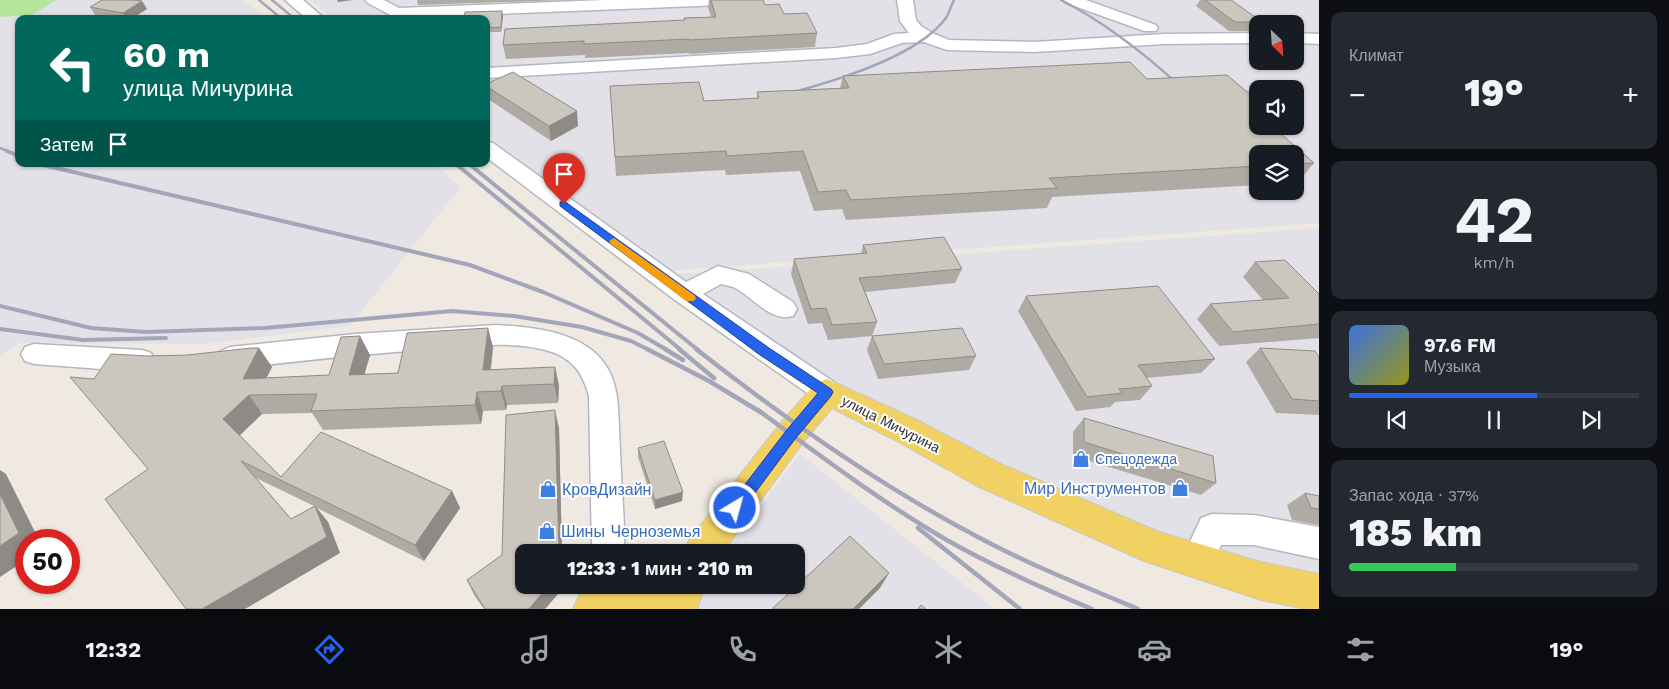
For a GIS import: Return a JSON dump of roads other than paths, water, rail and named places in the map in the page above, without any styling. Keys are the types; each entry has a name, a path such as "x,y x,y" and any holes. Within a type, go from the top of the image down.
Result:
{"main road":[{"path":"708,544 790,435 827,392"},
{"name":"улица Мичурина","path":"827,392 906,430 989,474 1157,549 1261,581 1319,593"},
{"path":"678,609 683,594"}],"street":[{"path":"293,0 312,15"},
{"path":"373,0 398,15"},
{"path":"420,15 723,0"},
{"path":"905,0 908,21 926,37 947,44 970,47 1034,47 1164,40 1249,38"},
{"path":"1070,0 1150,28"},
{"path":"1117,0 1164,40"},
{"path":"490,73 836,53 870,49 900,38 926,37"},
{"path":"1304,39 1319,40"},
{"name":"улица Мичурина","path":"490,150 684,294 764,351 827,392"},
{"path":"684,294 718,275 740,280 784,309"},
{"path":"203,361 355,344 496,335 530,338 560,344 582,356 597,374 603,396 608,544"},
{"path":"34,354 164,362"},
{"path":"604,445 617,445 623,544"},
{"path":"1198,561 1212,529 1254,530 1319,543"}],"railway":[{"path":"259,0 277,15"},
{"path":"272,0 290,15"},
{"path":"790,93 829,82 896,56 933,32 946,18 954,0"},
{"path":"1061,0 1094,19 1124,40 1182,88"},
{"path":"0,148 10,152"},
{"path":"7,151 15,154"},
{"path":"52,167 470,265 543,292 638,333 667,350"},
{"path":"460,167 681,350"},
{"path":"473,167 698,350"},
{"path":"0,306 91,328 146,332 265,328 452,311 514,316 582,327 631,341 647,349"},
{"path":"0,329 83,340 166,338"},
{"path":"647,349 709,381 762,413"},
{"path":"665,349 683,360"},
{"path":"679,349 714,378"},
{"path":"696,349 797,425 903,495 1016,556 1138,609"},
{"path":"758,410 873,493 945,539 1017,576 1092,609"},
{"path":"918,528 1020,609"}],"place":[{"name":"Спецодежда","path":"1081,459"},
{"name":"Мир Инструментов","path":"1180,488"},
{"name":"КровДизайн","path":"548,489"},
{"name":"Шины Черноземья","path":"547,531"}]}
